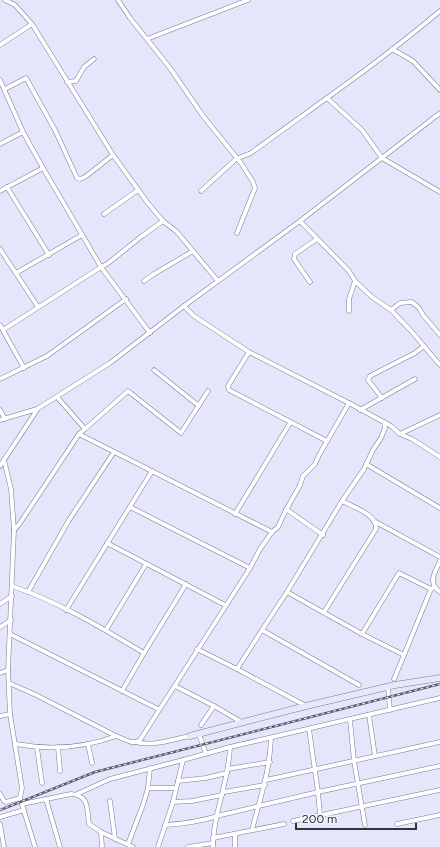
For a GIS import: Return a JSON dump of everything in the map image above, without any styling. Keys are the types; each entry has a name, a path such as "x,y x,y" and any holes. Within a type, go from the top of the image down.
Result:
{"main road":[{"path":"190,736 388,686 440,678"}],"street":[{"path":"5,0 15,5 32,24 113,155 147,202 163,221 177,232 218,281"},
{"path":"118,0 236,159 241,163 253,182 255,188 237,233"},
{"path":"147,39 248,0"},
{"path":"201,191 236,159 251,153 361,74 440,11"},
{"path":"0,45 32,24"},
{"path":"392,49 413,61 440,90"},
{"path":"68,82 76,81 84,67 94,59"},
{"path":"5,89 26,78 55,130 77,178 80,179 85,177 113,155"},
{"path":"0,80 24,132 43,168 100,267 126,299 150,333"},
{"path":"327,98 362,130 382,158 440,192"},
{"path":"0,410 2,420 37,409 110,363 184,306 300,221 440,112"},
{"path":"0,144 24,132"},
{"path":"0,191 43,168"},
{"path":"7,187 48,255"},
{"path":"104,214 138,190"},
{"path":"3,330 100,267 107,264 163,221"},
{"path":"300,221 372,297 391,310 440,365"},
{"path":"16,273 82,236"},
{"path":"310,282 294,259 295,254 317,239"},
{"path":"0,249 38,307"},
{"path":"144,281 193,251"},
{"path":"349,311 349,299 356,281"},
{"path":"0,379 47,356 126,299"},
{"path":"391,310 398,304 412,302 419,308 423,315 440,334"},
{"path":"184,306 194,316 249,352 384,422 400,434 412,439 440,457"},
{"path":"0,324 24,368"},
{"path":"382,398 370,384 368,380 370,376 415,353 424,346"},
{"path":"249,352 228,386 229,390 327,441"},
{"path":"154,370 199,406"},
{"path":"360,410 415,379"},
{"path":"14,530 79,434 128,391 181,433 208,391"},
{"path":"57,397 85,429"},
{"path":"136,742 140,740 158,709 250,568 260,549 272,532 278,527 286,509 300,485 303,476 315,464 349,403"},
{"path":"0,466 37,409"},
{"path":"400,434 440,415"},
{"path":"235,514 290,422"},
{"path":"237,669 323,535 373,450 382,438 384,422"},
{"path":"79,434 272,532"},
{"path":"28,592 69,520 114,452"},
{"path":"4,460 10,489 14,530 8,670 10,714 22,788 20,798 35,847"},
{"path":"366,464 440,508"},
{"path":"66,610 152,471"},
{"path":"342,501 440,558"},
{"path":"130,507 250,568"},
{"path":"286,509 323,535"},
{"path":"324,612 374,533 376,526 374,521"},
{"path":"107,543 225,605"},
{"path":"394,678 432,588 432,583 440,561"},
{"path":"106,630 146,564"},
{"path":"362,634 399,573 440,592"},
{"path":"122,691 186,584"},
{"path":"12,586 66,610 106,630 144,652"},
{"path":"287,592 404,656"},
{"path":"0,604 12,596"},
{"path":"0,627 11,620"},
{"path":"262,630 359,685"},
{"path":"10,634 158,709"},
{"path":"197,649 306,706"},
{"path":"0,673 8,670"},
{"path":"8,683 36,695 116,736 131,742 152,744 190,736"},
{"path":"174,686 214,706 243,723"},
{"path":"388,686 390,710"},
{"path":"22,804 70,794 77,794 110,779 230,747 440,698"},
{"path":"201,725 214,706"},
{"path":"0,716 10,714"},
{"path":"369,715 375,756"},
{"path":"350,720 357,783 365,825"},
{"path":"309,729 320,815"},
{"path":"199,734 206,754"},
{"path":"16,744 37,748 58,747 88,744 116,736"},
{"path":"252,830 270,762 271,738"},
{"path":"173,802 192,801 265,783 315,768 440,742"},
{"path":"88,744 92,763"},
{"path":"58,747 60,771"},
{"path":"213,843 216,816 228,771 230,747"},
{"path":"37,748 42,783"},
{"path":"158,847 173,802 183,760"},
{"path":"178,781 270,762"},
{"path":"165,825 210,819 216,816 357,783 440,766"},
{"path":"77,794 82,796 85,800 89,824 101,832 130,846 148,788 150,768"},
{"path":"148,788 176,788"},
{"path":"293,821 440,790"},
{"path":"0,794 6,802 20,798"},
{"path":"46,799 60,847"},
{"path":"110,801 115,839"},
{"path":"0,817 24,810"},
{"path":"397,824 440,814"},
{"path":"0,824 4,847"},
{"path":"188,847 213,843 235,834 284,824"},
{"path":"101,832 102,847"},
{"path":"235,834 235,847"}],"railway":[{"path":"0,810 95,772 440,684"}]}
